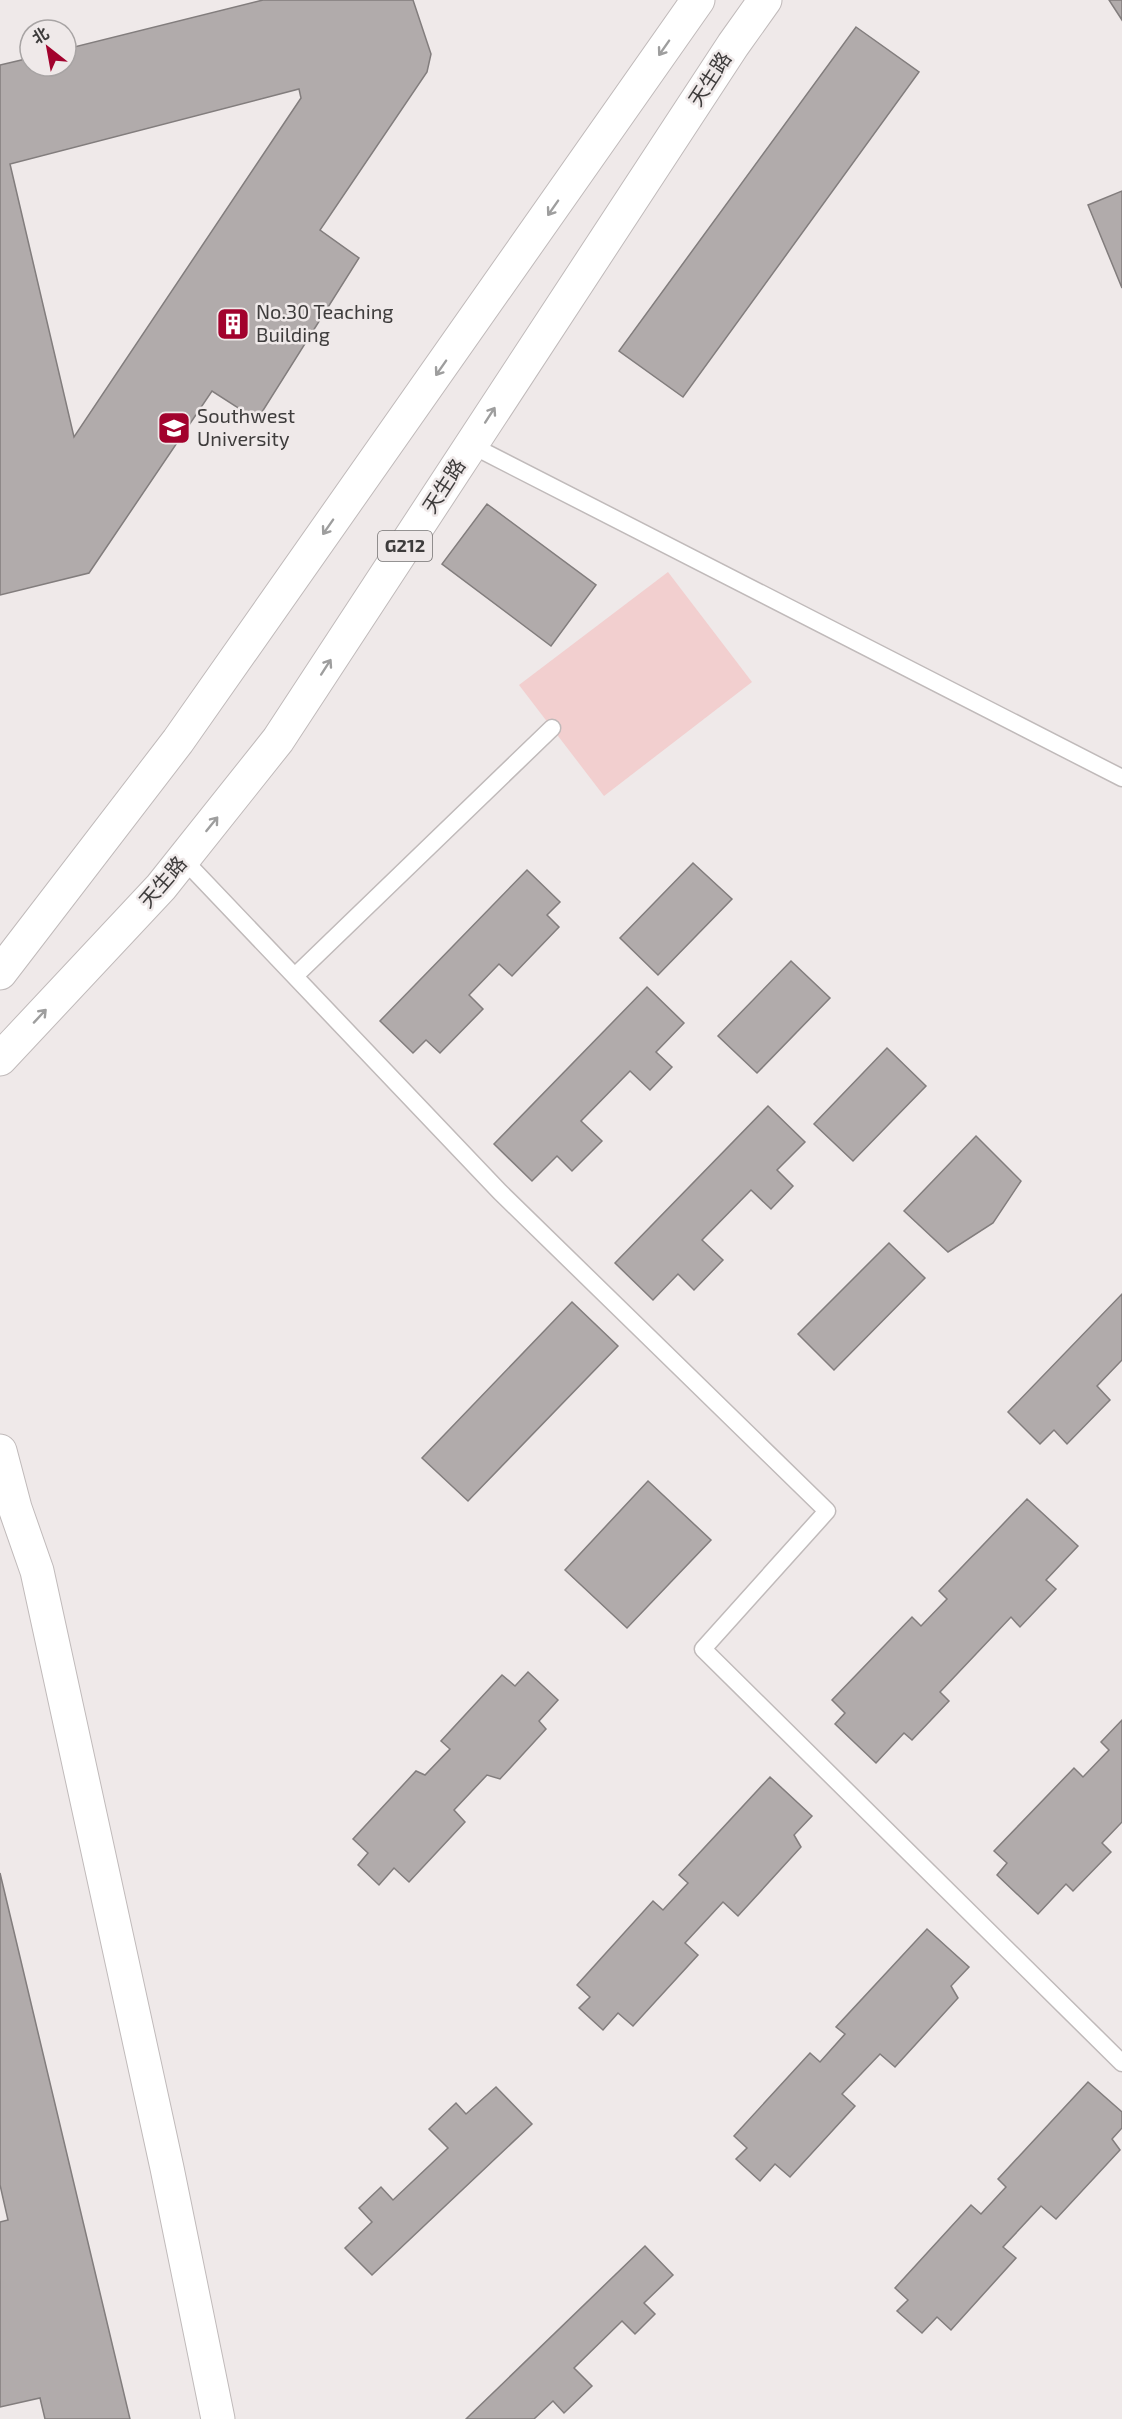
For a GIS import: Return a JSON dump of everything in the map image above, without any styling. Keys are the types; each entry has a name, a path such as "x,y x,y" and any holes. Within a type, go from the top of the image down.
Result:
{"main road":[{"path":"0,973 178,741 698,0"},
{"name":"天生路","path":"0,1059 162,887 278,740 733,45 765,0"},
{"path":"0,1451 15,1508 36,1571 167,2168 218,2419"}],"lane":[{"path":"471,445 1122,778"},
{"path":"294,976 552,728"},
{"path":"183,859 500,1192 827,1511 703,1649 1122,2063"}],"shaded area":[{"path":"668,572 752,682 604,796 519,685"}],"building":[{"name":"No.30 Teaching Building","path":"263,0 413,0 431,54 427,72 320,230 359,258 257,420 212,391 89,573 0,595 0,65 18,61 18,78 78,78 78,46","holes":["299,89 301,98 74,437 10,164"]},
{"path":"1109,0 1122,0 1122,20"},
{"path":"856,27 919,72 683,397 619,351"},
{"path":"1122,191 1122,288 1088,205"},
{"path":"487,504 596,585 551,646 442,564"},
{"path":"693,863 732,899 658,975 620,938"},
{"path":"527,870 560,902 547,915 559,927 512,976 499,964 469,995 483,1009 440,1053 426,1040 413,1053 380,1021"},
{"path":"791,961 830,998 757,1073 718,1036"},
{"path":"647,987 684,1023 656,1052 672,1067 650,1090 630,1071 581,1121 602,1141 572,1171 557,1156 532,1181 494,1144"},
{"path":"887,1048 926,1086 853,1161 814,1124"},
{"path":"768,1106 805,1142 777,1170 793,1186 771,1209 751,1190 702,1240 723,1260 694,1290 678,1274 653,1300 615,1263"},
{"path":"976,1136 1021,1181 993,1223 948,1252 904,1211"},
{"path":"889,1243 925,1278 834,1370 798,1334"},
{"path":"1122,1294 1122,1360 1097,1386 1110,1400 1067,1444 1054,1430 1040,1444 1008,1412"},
{"path":"572,1302 618,1346 468,1501 422,1458"},
{"path":"648,1481 711,1540 627,1628 565,1570"},
{"path":"1027,1499 1078,1546 1046,1580 1056,1589 1020,1627 1011,1617 940,1692 949,1701 912,1740 904,1733 876,1763 835,1724 845,1713 832,1700 912,1617 921,1626 947,1599 939,1591"},
{"path":"528,1672 558,1700 539,1721 546,1729 500,1779 487,1775 454,1810 465,1822 409,1882 394,1868 379,1885 358,1865 368,1853 353,1839 416,1771 425,1775 450,1749 441,1741 502,1675 515,1686"},
{"path":"1122,1720 1122,1822 1102,1843 1111,1852 1073,1891 1066,1884 1038,1914 997,1875 1007,1863 994,1851 1074,1768 1083,1777 1109,1750 1101,1742"},
{"path":"770,1777 812,1816 794,1835 801,1847 738,1916 723,1902 685,1943 698,1955 633,2026 618,2013 603,2030 579,2008 590,1997 577,1985 653,1901 663,1910 688,1883 679,1875"},
{"path":"0,1873 130,2419 45,2419 40,2398 0,2407 0,2222 8,2220 0,2185"},
{"path":"927,1929 969,1967 951,1986 958,1998 895,2067 880,2054 842,2094 855,2106 790,2177 775,2164 760,2181 736,2159 747,2148 734,2136 810,2053 820,2062 845,2034 836,2027"},
{"path":"1088,2082 1122,2112 1122,2128 1112,2139 1120,2150 1056,2219 1041,2206 1003,2247 1016,2258 951,2330 937,2317 922,2333 897,2311 908,2300 895,2288 971,2205 981,2214 1006,2187 998,2179"},
{"path":"496,2087 532,2124 372,2275 345,2248 372,2222 359,2208 381,2187 393,2200 448,2148 429,2129 456,2103 466,2114"},
{"path":"645,2246 673,2275 644,2303 655,2314 635,2334 622,2321 574,2368 592,2386 564,2413 553,2401 534,2419 466,2419"}],"place":[{"name":"No.30 Teaching Building","path":"233,324"},
{"name":"Southwest University","path":"174,428"}]}
